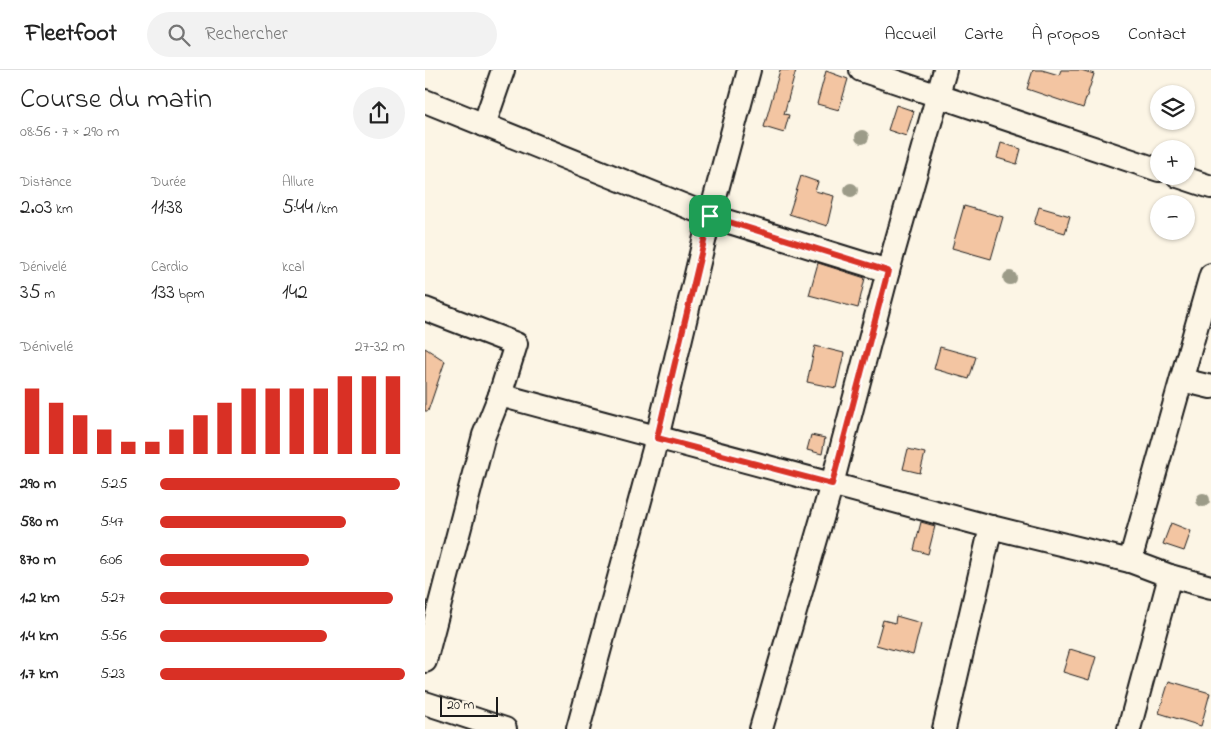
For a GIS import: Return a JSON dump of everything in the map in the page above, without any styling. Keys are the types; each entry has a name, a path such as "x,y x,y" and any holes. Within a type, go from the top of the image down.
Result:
{"street":[{"path":"484,125 503,70"},
{"path":"578,729 657,438 710,216 749,70"},
{"path":"861,70 1150,167"},
{"path":"761,729 832,484 888,271 945,70"},
{"path":"425,101 710,216 888,271"},
{"path":"1195,182 1211,187"},
{"path":"1130,561 1211,275"},
{"path":"425,309 516,344 500,395 484,435 425,661"},
{"path":"1181,380 1211,387"},
{"path":"500,395 991,528 1130,561 1169,576 1211,587"},
{"path":"944,729 991,528"},
{"path":"1129,729 1169,576"},
{"path":"425,703 505,729"}],"building":[{"path":"780,70 796,70 784,114 789,115 784,133 764,127"},
{"path":"1033,70 1042,70 1059,75 1061,70 1081,70 1094,74 1083,108 1027,89"},
{"path":"826,71 848,79 839,110 817,104"},
{"path":"896,105 914,111 906,136 888,130"},
{"path":"1001,143 1021,149 1017,164 997,158"},
{"path":"801,176 818,182 815,191 834,196 827,226 789,214"},
{"path":"964,206 1003,217 991,259 952,248"},
{"path":"1039,207 1070,216 1065,233 1034,224"},
{"path":"818,263 865,278 858,308 809,295"},
{"path":"815,346 844,353 836,388 807,382"},
{"path":"940,347 976,357 969,379 934,369"},
{"path":"425,348 445,361 428,411 425,411"},
{"path":"811,435 825,438 822,454 807,450"},
{"path":"908,449 925,453 920,473 903,469"},
{"path":"921,522 935,526 928,554 914,550"},
{"path":"1171,523 1191,531 1184,551 1163,544"},
{"path":"896,616 921,623 913,655 876,645 883,620 895,623"},
{"path":"1070,649 1096,657 1089,680 1063,672"},
{"path":"1169,681 1210,693 1201,726 1159,713"}],"route":[{"path":"710,216 888,271 832,484 657,438 710,216"}]}
